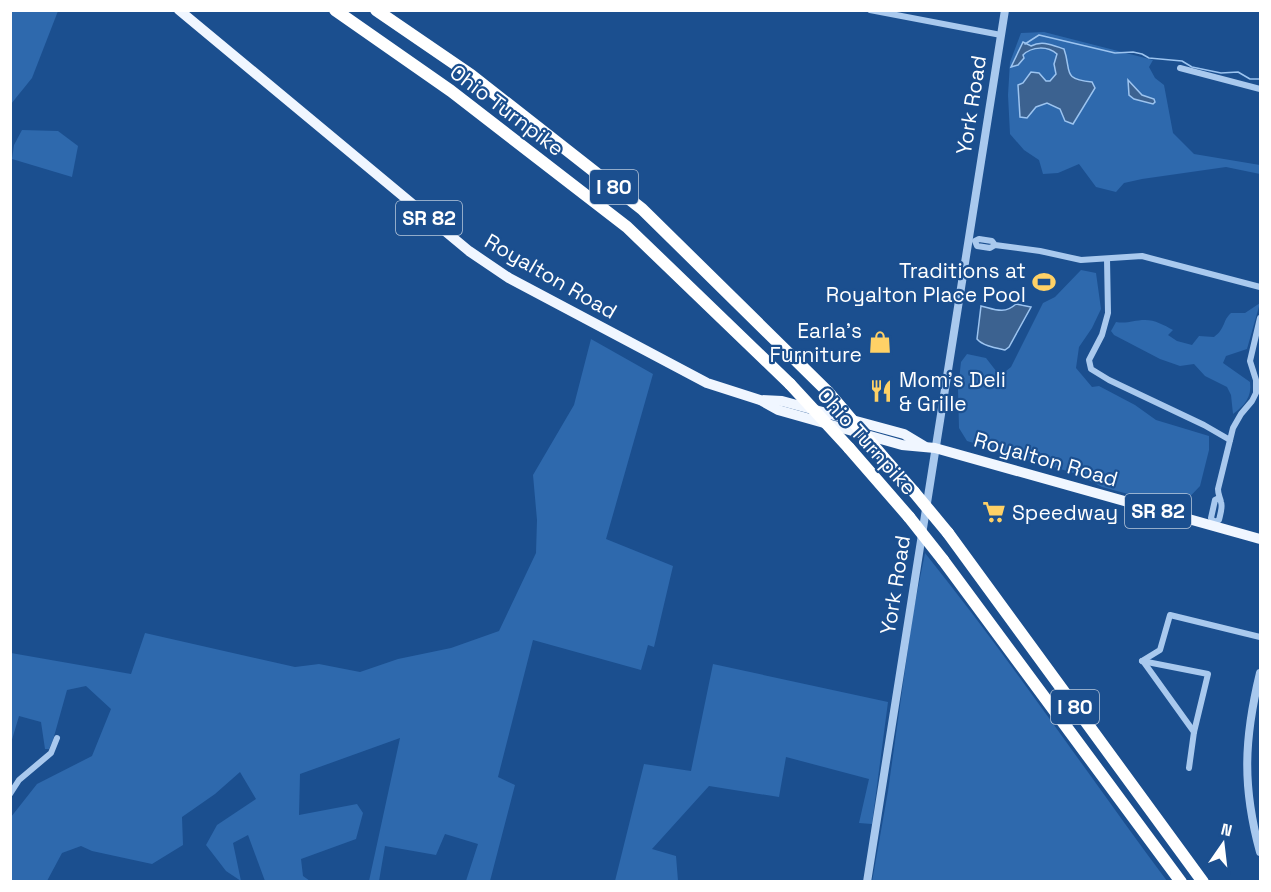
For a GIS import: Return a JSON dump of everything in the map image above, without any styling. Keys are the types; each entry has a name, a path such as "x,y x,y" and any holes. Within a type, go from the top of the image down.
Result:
{"highway":[{"name":"Ohio Turnpike","path":"335,10 451,91 627,227 790,384 909,517 943,560 1181,882"},
{"name":"Ohio Turnpike","path":"376,10 471,75 642,209 828,392 948,533 1203,882"}],"main road":[{"name":"Royalton Road","path":"179,10 398,193 485,262 509,278 707,383 760,400 778,410 792,414 902,444 930,447 1213,524 1260,539"}],"street":[{"path":"870,10 1001,35"},
{"name":"York Road","path":"867,882 930,447 972,241 1005,10"},
{"path":"1180,68 1260,89"},
{"path":"972,241 979,239 992,241 994,245 1090,261 1142,256 1260,287"},
{"path":"1107,259 1108,313 1102,335 1089,360 1091,369 1109,380 1204,424 1230,440"},
{"path":"1213,524 1211,518 1215,500 1219,498 1218,489 1235,423 1256,393 1256,380 1250,361 1260,318"},
{"path":"1142,661 1160,650 1170,615 1260,637"},
{"path":"1142,661 1208,674 1194,732 1189,768"},
{"path":"1142,661 1194,732"},
{"path":"1260,674 1259,689 1249,726 1247,774 1254,829 1260,852"},
{"path":"10,794 19,780 51,753 57,738"}],"shaded area":[{"path":"11,10 58,11 32,78 11,104"},
{"path":"1044,32 1153,60 1149,67 1155,78 1164,85 1173,133 1194,154 1260,165 1260,174 1226,167 1124,183 1116,192 1096,187 1079,164 1058,173 1043,174 1039,160 1024,150 1010,134 1008,95 1010,62 1021,33"},
{"path":"1023,42 1031,46 1043,43 1064,49 1069,73 1076,79 1092,82 1095,88 1073,124 1065,121 1060,109 1047,103 1036,107 1027,118 1020,117 1018,85 1023,83 1031,72 1039,73 1046,81 1050,81 1056,74 1054,64 1057,54 1049,50 1035,49 1023,55 1024,58 1018,65 1011,67"},
{"path":"1128,80 1142,95 1154,99 1155,102 1153,104 1134,99 1129,95"},
{"path":"22,130 58,131 78,146 72,177 12,159 14,145"},
{"path":"1081,270 1096,273 1101,309 1079,347 1076,368 1092,387 1099,386 1135,405 1156,420 1209,436 1209,450 1200,486 1181,506 1173,506 1102,487 1077,474 967,441 959,428 958,389 961,362 967,354 986,358 1000,376 1011,367 1043,303 1055,297"},
{"path":"1260,303 1247,349 1226,356 1223,363 1250,382 1247,400 1233,414 1231,395 1227,387 1205,376 1194,364 1180,366 1160,359 1114,335 1111,331 1116,322 1149,320 1173,330 1168,335 1177,341 1192,345 1199,336 1214,337 1231,313 1245,313"},
{"path":"1016,304 1031,307 1009,347 1005,350 977,339 981,306 1003,310"},
{"path":"591,339 653,374 606,539 673,566 654,647 648,645 641,670 533,640 498,777 515,785 490,881 466,881 478,844 445,834 436,855 385,846 379,881 369,881 400,738 300,774 299,815 357,804 363,813 356,839 301,859 303,876 310,881 265,881 248,835 233,843 241,881 226,871 206,845 217,825 256,799 240,772 215,794 182,817 183,845 152,864 92,851 81,846 62,853 47,881 11,881 11,817 37,784 92,756 111,709 86,686 67,690 49,749 45,749 41,722 19,716 11,743 11,653 131,674 145,633 295,667 319,664 360,672 398,659 451,648 499,631 536,553 537,520 533,475 574,405"},
{"path":"925,553 1018,675 1167,881 872,882 888,791 913,613"},
{"path":"713,664 888,702 872,824 859,823 869,779 786,757 779,797 709,786 652,849 676,856 678,881 615,881 644,764 691,771"}],"waterway":[{"path":"1025,44 1039,35 1115,53 1133,52 1149,58 1182,61 1192,67 1221,73 1238,72 1250,79 1260,79"}],"place":[{"name":"Traditions at Royalton Place Pool","path":"1044,282"},
{"name":"Earla's Furniture","path":"880,342"},
{"name":"Mom's Deli & Grille","path":"881,391"},
{"name":"Speedway","path":"994,512"}]}
